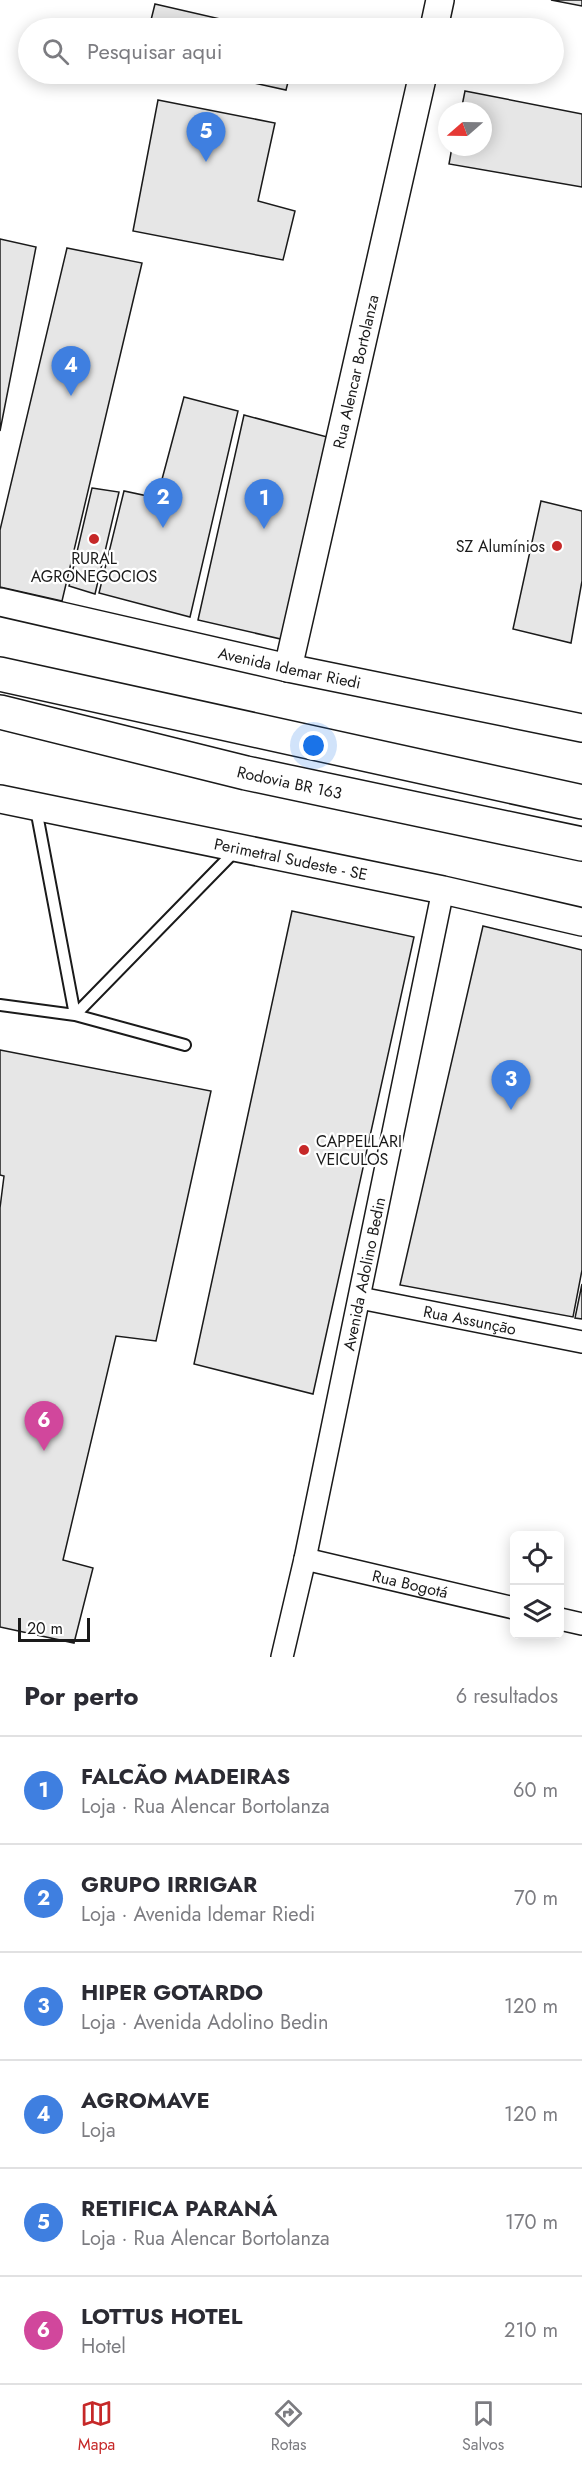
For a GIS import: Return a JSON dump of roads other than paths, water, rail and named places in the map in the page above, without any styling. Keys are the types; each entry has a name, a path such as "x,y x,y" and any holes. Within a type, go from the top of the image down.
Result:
{"highway":[{"path":"0,674 582,802"},
{"name":"Rodovia BR 163","path":"0,712 246,773 582,844"}],"street":[{"path":"436,18 440,0"},
{"name":"Rua Alencar Bortolanza","path":"288,668 421,84"},
{"name":"Avenida Idemar Riedi","path":"0,602 288,668 582,728"},
{"name":"Perimetral Sudeste - SE","path":"0,799 444,890 582,922"},
{"name":"Avenida Adolino Bedin","path":"282,1657 305,1559 444,890"},
{"name":"Rua Assunção","path":"360,1298 582,1342"},
{"name":"Rua Bogotá","path":"305,1559 510,1607"},
{"path":"564,1620 582,1624"}],"lane":[{"path":"35,808 75,1015"},
{"path":"75,1015 237,848"},
{"path":"0,1005 75,1015 186,1045"}],"place":[{"name":"RETIFICA PARANÁ","path":"206,162"},
{"name":"AGROMAVE","path":"71,396"},
{"name":"GRUPO IRRIGAR","path":"163,528"},
{"name":"FALCÃO MADEIRAS","path":"264,529"},
{"name":"RURAL AGRONEGOCIOS","path":"94,539"},
{"name":"SZ Alumínios","path":"557,546"},
{"name":"HIPER GOTARDO","path":"511,1110"},
{"name":"CAPPELLARI VEICULOS","path":"304,1150"},
{"name":"LOTTUS HOTEL","path":"44,1451"}]}
